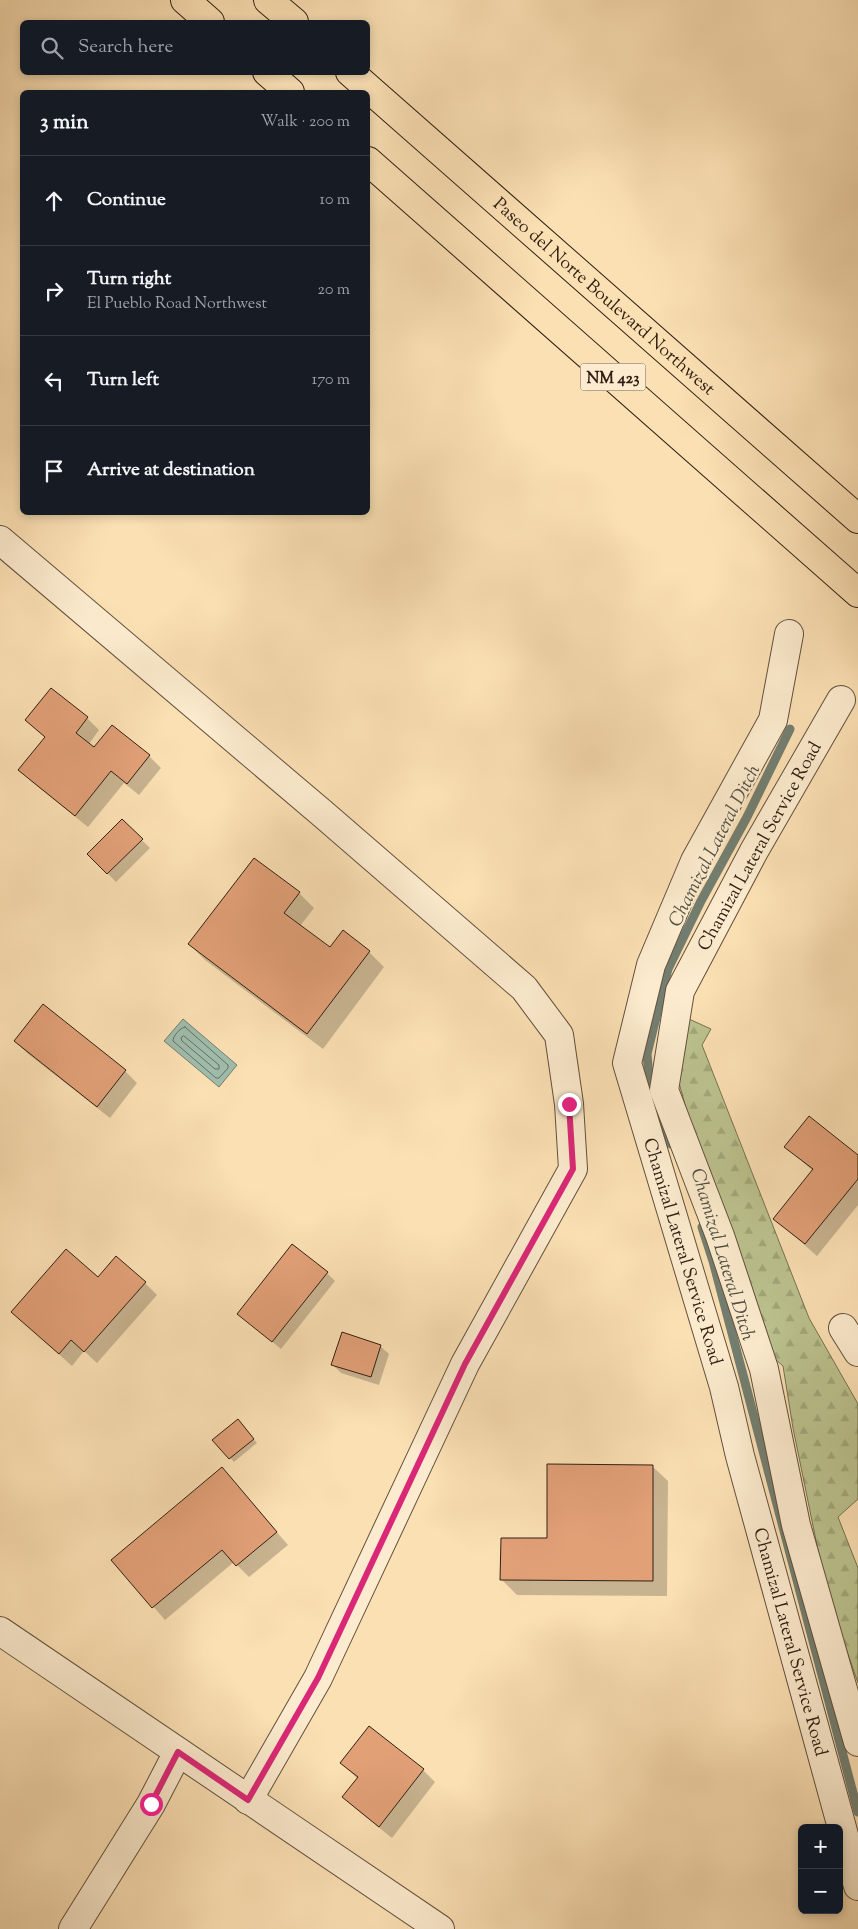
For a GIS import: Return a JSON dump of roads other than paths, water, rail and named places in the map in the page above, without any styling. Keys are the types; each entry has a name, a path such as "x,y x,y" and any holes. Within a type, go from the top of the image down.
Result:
{"highway":[{"path":"184,0 208,20"},
{"path":"268,0 292,20"},
{"path":"270,75 288,90"},
{"name":"Paseo del Norte Boulevard Northwest","path":"353,75 858,519"},
{"name":"NM 423","path":"370,163 858,593"}],"street":[{"path":"0,540 323,814 524,988 559,1035 569,1104 573,1169 465,1364 318,1678 248,1800"},
{"name":"Chamizal Lateral Service Road","path":"789,634 773,720 695,861 654,956 627,1063 724,1387 740,1456 858,1886"},
{"name":"Chamizal Lateral Service Road","path":"841,700 754,851 680,990 664,1090 720,1236 764,1369 796,1525 858,1742"},
{"path":"843,1328 858,1352"},
{"path":"0,1631 440,1929"},
{"path":"73,1929 151,1804 178,1752"}],"water":[{"path":"183,1019 237,1065 219,1087 164,1041"}],"waterway":[{"name":"Chamizal Lateral Ditch","path":"671,1144 651,1101 647,1054 668,969 701,901 747,817 790,729"},
{"name":"Chamizal Lateral Ditch","path":"702,1227 713,1261 858,1812"}]}
